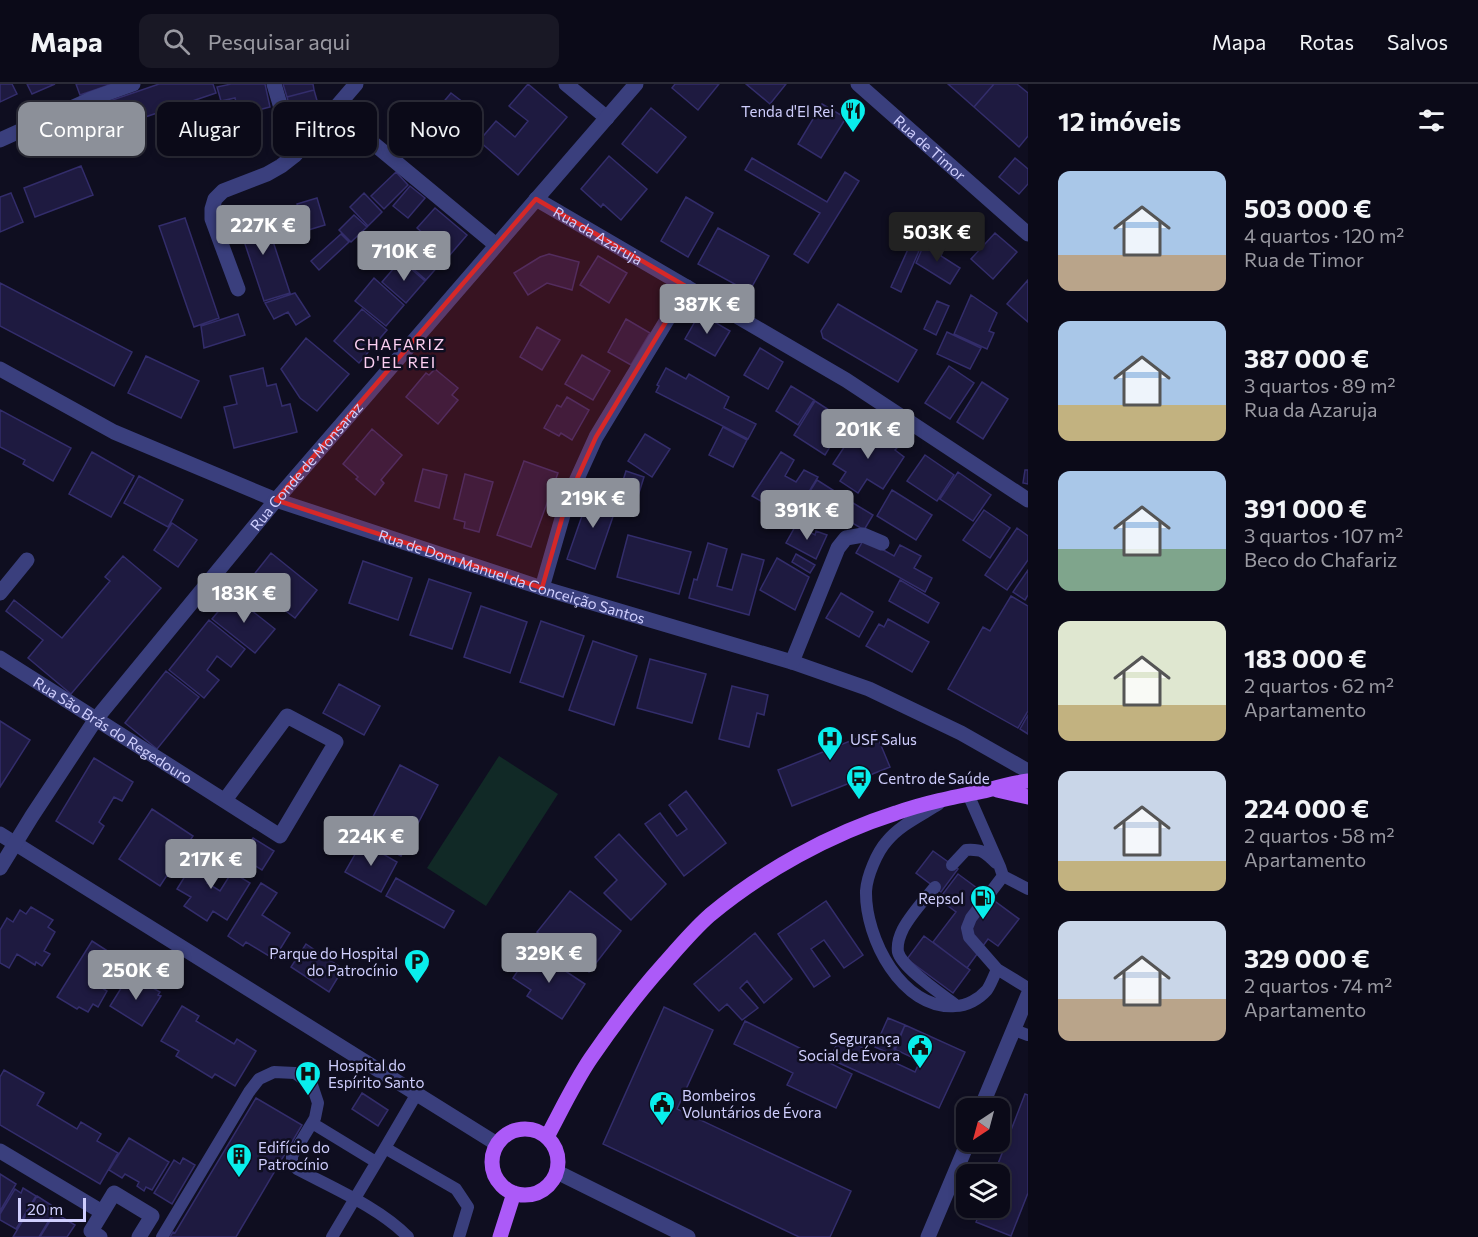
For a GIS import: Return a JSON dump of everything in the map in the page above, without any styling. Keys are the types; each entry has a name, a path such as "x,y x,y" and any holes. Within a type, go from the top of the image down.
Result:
{"main road":[{"path":"547,1137 590,1059 643,988 708,917 738,894 826,841 870,822 897,812 1007,784 1028,781"},
{"path":"985,790 998,790 1028,797"},
{"path":"526,1129 537,1131 547,1137 557,1153 558,1162 557,1172 552,1182 535,1194 514,1193 504,1187 493,1167 493,1156 497,1144 505,1136 526,1129"},
{"path":"500,1237 514,1193"}],"street":[{"path":"0,140 91,99 133,84"},
{"path":"274,84 279,102"},
{"path":"340,102 356,84"},
{"path":"566,84 607,118"},
{"name":"Rua Conde de Monsaraz","path":"0,868 96,719 276,500 636,84"},
{"name":"Rua de Timor","path":"858,84 1028,234"},
{"path":"377,146 496,245"},
{"path":"238,289 212,219 215,199 224,191 274,170 294,156"},
{"name":"Rua da Azaruja","path":"536,199 846,380 1028,500"},
{"path":"542,588 567,501 596,436 687,287"},
{"name":"Rua de Dom Manuel da Conceição Santos","path":"0,369 114,432 276,500 542,588 792,662 869,688 962,733 1028,771"},
{"path":"792,662 838,548 846,538 863,535 882,543"},
{"path":"0,593 27,560"},
{"name":"Rua São Brás do Regedouro","path":"0,658 280,836 336,742 287,716 225,800"},
{"path":"0,834 497,1144"},
{"path":"986,1098 1021,1033 1028,995"},
{"path":"0,1152 102,1212"},
{"path":"928,1237 964,1152"},
{"path":"557,1172 688,1237"},
{"path":"100,1237 90,1231 114,1193 152,1216 139,1237"}],"lane":[{"path":"968,794 1002,871"},
{"path":"946,800 904,826 887,840 878,854 866,889 867,913 876,942 893,972 912,992 931,1004 945,1007 957,1006 975,1000 988,989 997,969"},
{"path":"952,865 966,850 983,851 1002,871 1028,889"},
{"path":"1002,871 971,918 967,928 969,937 997,969 1028,988"},
{"path":"935,887 906,923 901,932 898,951 902,960 913,972 957,1006"},
{"path":"162,1237 249,1092 259,1079 274,1072 295,1073 312,1085 318,1103 315,1118 292,1156 292,1163 297,1169 354,1199 397,1226 408,1237"},
{"path":"332,1237 416,1095"},
{"path":"312,1124 376,1162"},
{"path":"385,1148 456,1189 468,1207 459,1237"}],"highlighted area":[{"path":"536,199 687,287 596,437 567,501 542,588 276,500"}],"green space":[{"path":"499,756 558,794 486,906 427,868"}],"building":[{"path":"0,84 12,84 17,94 0,102"},
{"path":"27,84 55,84 32,94"},
{"path":"76,84 112,84 80,95"},
{"path":"159,84 213,84 216,93 189,102 157,102 157,113 145,117 145,102 107,102"},
{"path":"231,84 265,84 270,107 261,109 261,102 236,102 235,98 221,101 217,87"},
{"path":"283,84 313,84 314,90 287,97"},
{"path":"528,84 567,117 518,175 482,144 482,137 496,121 515,137 528,121 509,106"},
{"path":"675,84 719,84 698,110 672,88"},
{"path":"746,84 786,84 770,104"},
{"path":"948,84 994,84 974,107"},
{"path":"994,84 1017,84 1028,93 1028,136 1019,147 974,107"},
{"path":"314,90 317,102 288,102 287,97"},
{"path":"451,93 463,102 444,102"},
{"path":"822,104 846,118 821,158 798,144"},
{"path":"651,108 686,137 657,173 622,144"},
{"path":"609,156 647,189 621,220 603,204 601,207 581,189"},
{"path":"752,158 827,202 845,172 859,181 808,263 794,254 820,213 745,170"},
{"path":"1015,158 1028,169 1028,184 1019,194 999,177"},
{"path":"81,166 93,195 35,217 24,188"},
{"path":"396,172 408,185 384,209 371,196"},
{"path":"410,186 425,198 408,218 393,206"},
{"path":"11,193 23,222 0,232 0,197"},
{"path":"364,193 382,212 368,226 350,207"},
{"path":"686,197 713,213 688,257 661,241"},
{"path":"317,198 325,225 305,231 297,204"},
{"path":"435,208 467,235 449,256 417,228"},
{"path":"263,211 290,293 264,301 237,220"},
{"path":"354,215 367,227 351,242 339,230"},
{"path":"185,218 219,318 194,327 159,226"},
{"path":"718,228 769,256 749,292 698,264"},
{"path":"995,233 1017,252 993,279 971,259"},
{"path":"341,234 349,242 319,270 311,261"},
{"path":"422,234 447,256 426,280 401,258"},
{"path":"925,242 943,250 941,256 960,268 950,284 916,263"},
{"path":"909,247 919,251 901,292 891,287"},
{"path":"549,254 579,262 572,290 547,283 528,295 514,273"},
{"path":"598,256 627,273 609,303 580,285"},
{"path":"401,260 425,281 406,303 382,282"},
{"path":"374,278 404,305 386,326 355,301"},
{"path":"1028,280 1028,322 1007,304"},
{"path":"0,283 132,352 114,386 0,326"},
{"path":"295,293 310,316 296,325 288,312 274,319 265,303"},
{"path":"971,295 997,313 989,331 994,333 987,349 954,334"},
{"path":"937,301 949,306 936,335 924,329"},
{"path":"838,304 917,350 898,382 823,338 821,331"},
{"path":"362,309 387,330 359,363 334,341"},
{"path":"238,314 245,335 204,348 201,326"},
{"path":"701,316 730,331 715,356 685,339 697,318"},
{"path":"626,319 650,333 631,365 608,352"},
{"path":"537,327 560,340 542,370 520,357"},
{"path":"947,332 981,348 970,369 937,354"},
{"path":"306,338 349,374 317,411 300,398 281,369"},
{"path":"760,348 783,362 768,389 744,375"},
{"path":"582,355 610,371 593,400 565,384"},
{"path":"146,356 199,381 181,418 128,393"},
{"path":"949,366 974,383 950,419 925,403"},
{"path":"263,368 267,386 276,384 282,406 290,404 297,432 234,448 224,407 237,404 230,376"},
{"path":"666,368 686,379 689,374 729,397 724,408 756,424 748,439 656,392"},
{"path":"435,369 458,388 452,395 458,400 438,424 406,397 426,373 429,375"},
{"path":"982,382 1008,399 983,439 957,422"},
{"path":"791,386 814,400 798,425 776,411"},
{"path":"567,397 589,410 572,440 561,433 559,436 544,428 557,405 561,407"},
{"path":"815,401 846,421 825,455 794,435"},
{"path":"0,410 71,448 53,481 23,464 25,460 0,447"},
{"path":"858,426 865,431 867,427 898,447 895,450 904,457 883,489 867,479 858,493 840,481 846,472 833,464"},
{"path":"723,427 747,440 733,467 709,455"},
{"path":"372,429 402,455 381,480 384,483 375,495 343,464"},
{"path":"645,434 670,449 652,477 628,461"},
{"path":"92,452 134,476 111,517 69,494"},
{"path":"781,452 794,460 785,476 796,482 804,470 818,477 792,519 752,496"},
{"path":"925,455 954,475 937,501 907,481"},
{"path":"524,461 558,473 531,547 497,535"},
{"path":"423,469 447,475 439,508 415,501"},
{"path":"1025,470 1028,470 1028,484 1023,483"},
{"path":"626,471 644,477 638,496 620,490"},
{"path":"958,472 991,495 973,521 940,499"},
{"path":"465,474 493,482 479,532 464,528 465,522 454,519"},
{"path":"139,476 183,500 168,527 124,503"},
{"path":"817,480 847,499 830,526 800,507"},
{"path":"591,490 619,499 595,569 567,559"},
{"path":"892,490 932,515 916,540 877,516"},
{"path":"848,500 873,515 864,530 839,515"},
{"path":"984,510 1010,528 990,558 963,540"},
{"path":"172,523 197,540 178,567 154,550"},
{"path":"796,525 815,535 816,531 827,535 816,559 786,543"},
{"path":"1017,528 1028,536 1028,560 1007,590 985,575"},
{"path":"628,535 691,552 679,594 617,577"},
{"path":"864,539 894,556 900,545 921,556 914,568 932,578 925,592 856,553"},
{"path":"708,543 727,549 717,586 732,590 742,554 764,560 749,615 689,598"},
{"path":"271,553 317,590 295,618 248,582"},
{"path":"796,554 815,565 810,573 792,562"},
{"path":"123,556 161,588 71,694 28,658 43,640 6,611 14,600 62,638 110,581 105,577"},
{"path":"777,558 809,577 795,610 760,590"},
{"path":"363,561 412,578 398,620 349,603"},
{"path":"1028,570 1028,595 1025,600 1013,592"},
{"path":"429,579 471,593 452,649 410,635"},
{"path":"900,580 939,603 928,623 889,601"},
{"path":"841,593 873,612 859,637 826,618"},
{"path":"232,595 275,629 255,653 212,619"},
{"path":"1011,596 1028,606 1028,711 1018,728 948,689 983,627 990,631"},
{"path":"481,606 527,622 510,673 464,657"},
{"path":"888,619 929,642 912,672 866,646 879,624 884,627"},
{"path":"209,620 245,649 231,667 217,656 207,670 219,680 204,698 169,670"},
{"path":"541,621 584,636 563,697 520,682"},
{"path":"593,641 637,656 614,725 569,710"},
{"path":"650,659 706,674 692,723 637,708"},
{"path":"166,671 199,697 157,749 125,723"},
{"path":"339,684 380,706 364,735 323,713"},
{"path":"732,686 768,695 764,715 757,713 749,747 719,739"},
{"path":"1028,715 1028,734 1020,729"},
{"path":"0,721 30,740 0,787"},
{"path":"875,731 890,767 792,806 778,770"},
{"path":"94,758 133,782 122,801 114,797 99,822 104,826 93,844 56,821"},
{"path":"400,765 438,785 401,856 363,836"},
{"path":"686,791 726,843 684,876 645,824 660,813 677,836 687,829 669,805"},
{"path":"152,809 193,836 160,886 119,859"},
{"path":"619,834 666,884 631,920 604,893 617,880 595,857"},
{"path":"253,838 274,851 262,870 241,857"},
{"path":"362,842 397,862 381,892 345,872"},
{"path":"933,851 958,869 941,892 916,873"},
{"path":"200,852 219,864 207,883 220,891 232,872 250,883 227,920 213,911 207,921 184,906 191,897 177,889"},
{"path":"958,874 1019,919 998,946 988,939 967,968 933,942 956,912 939,899"},
{"path":"396,878 454,911 444,928 386,896"},
{"path":"261,883 277,893 262,915 290,933 274,959 246,942 243,946 228,936"},
{"path":"570,891 621,931 589,972 537,932"},
{"path":"826,901 863,955 844,968 824,940 811,949 830,976 814,987 778,934"},
{"path":"31,907 53,920 48,927 55,932 44,951 50,954 42,966 36,962 35,965 17,954 9,968 0,963 0,930 7,918 13,922 20,910 26,914"},
{"path":"755,933 792,979 764,1003 747,981 740,988 758,1008 742,1020 727,1004 719,1011 694,984"},
{"path":"924,936 970,970 953,993 907,959"},
{"path":"92,941 120,959 102,988 107,991 98,1007 93,1004 88,1012 79,1007 77,1009 57,997"},
{"path":"306,944 343,969 329,992 291,967"},
{"path":"532,949 585,984 562,1019 527,996 531,990 513,978"},
{"path":"128,977 140,984 141,981 160,992 158,995 161,996 142,1026 110,1006"},
{"path":"182,1006 199,1016 196,1021 234,1044 237,1039 256,1051 235,1086 215,1074 212,1078 176,1056 179,1051 161,1041"},
{"name":"Bombeiros Voluntários de Évora","path":"664,1007 713,1030 677,1109 851,1191 830,1237 799,1237 603,1144"},
{"path":"888,1018 905,1025 893,1055 875,1047"},
{"path":"745,1021 852,1074 836,1108 787,1085 793,1073 734,1044"},
{"path":"905,1025 965,1052 939,1108 830,1059 840,1037 915,1072 920,1061 894,1049"},
{"path":"4,1070 44,1093 37,1105 77,1129 81,1122 101,1134 97,1141 118,1153 100,1184 0,1125 0,1077"},
{"path":"362,1093 388,1110 378,1126 352,1109"},
{"path":"1025,1094 1028,1095 1028,1193 1011,1236 976,1222 978,1218 1010,1218 1010,1164 998,1164 1003,1152 1010,1152 1010,1133"},
{"name":"Edifício do Patrocínio","path":"256,1098 302,1125 236,1237 170,1237 173,1232 175,1233"},
{"path":"129,1138 169,1162 152,1190 146,1187 144,1191 137,1186 139,1182 125,1174 122,1178 109,1170"},
{"path":"183,1158 195,1165 172,1204 154,1193 174,1160 180,1164"},
{"path":"0,1174 16,1184 0,1211"},
{"path":"23,1188 36,1196 16,1229 0,1220 0,1214 15,1189 21,1193"},
{"path":"37,1196 51,1205 48,1209 54,1212 39,1237 13,1237"},
{"path":"55,1213 75,1225 67,1237 40,1237"}],"place":[{"name":"Tenda d'El Rei","path":"853,134"},
{"name":"USF Salus","path":"830,762"},
{"name":"Centro de Saúde","path":"859,801"},
{"name":"Repsol","path":"983,921"},
{"name":"Parque do Hospital do Patrocínio","path":"417,985"},
{"name":"Segurança Social de Évora","path":"920,1070"},
{"name":"Hospital do Espírito Santo","path":"308,1097"},
{"name":"Bombeiros Voluntários de Évora","path":"662,1127"},
{"name":"Edifício do Patrocínio","path":"239,1179"}],"district":[{"name":"CHAFARIZ D'EL REI","path":"400,352"}]}
